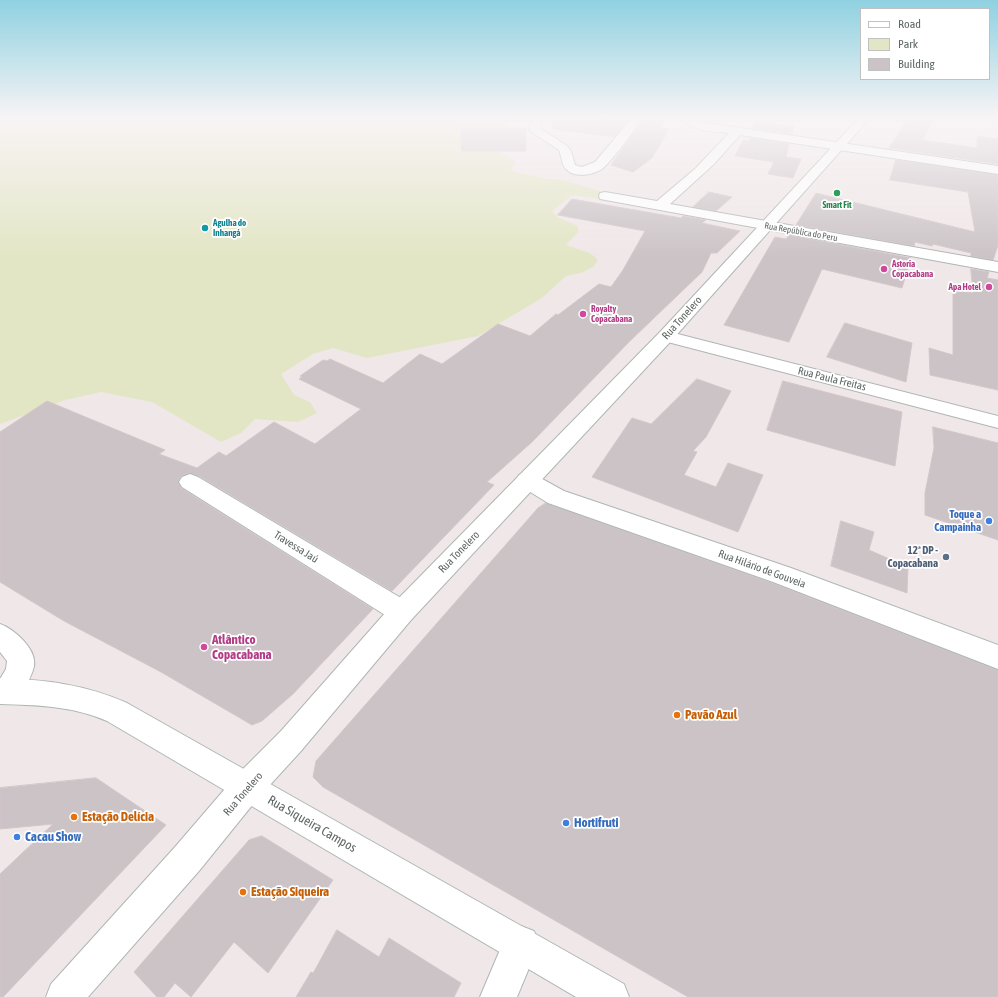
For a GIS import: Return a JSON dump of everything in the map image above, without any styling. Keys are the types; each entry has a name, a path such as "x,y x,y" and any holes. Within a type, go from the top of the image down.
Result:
{"street":[{"path":"569,165 571,167 580,171 593,169 599,165"},
{"path":"659,206 707,165"},
{"name":"Rua Tonelero","path":"64,997 187,859 247,787 291,741 402,612 666,336 821,165"},
{"path":"960,165 998,170"},
{"name":"Rua República do Peru","path":"605,196 998,267"},
{"name":"Rua Paula Freitas","path":"666,336 998,422"},
{"name":"Rua Hilário de Gouveia","path":"527,480 556,497 782,575 998,657"},
{"name":"Travessa Jaú","path":"190,482 402,612"},
{"path":"0,635 17,651 21,660 20,669 4,691"},
{"name":"Rua Siqueira Campos","path":"4,691 56,695 101,704 117,712 611,997"},
{"path":"498,997 521,944"}],"green space":[{"path":"0,165 514,165 511,171 567,181 612,195 601,199 572,195 552,211 557,217 578,226 578,232 566,245 590,253 598,260 593,267 581,273 566,276 542,298 478,336 367,358 333,348 313,354 281,374 294,395 310,402 317,413 298,422 255,419 241,433 221,442 152,402 101,392 65,400 0,424"}],"building":[{"path":"611,165 643,165 633,172"},
{"path":"773,165 799,165 793,178 768,174"},
{"path":"895,165 927,165 998,175 998,245 993,260 971,256 971,253 933,244 932,246 915,242 914,246 796,225 816,193 975,232 968,192 890,180"},
{"path":"709,192 732,197 716,211 693,207"},
{"path":"572,199 681,218 683,216 706,220 702,223 740,231 717,253 711,253 702,272 630,341 532,442 487,482 494,485 392,591 199,476 189,473 181,476 178,481 181,488 373,609 293,694 262,721 252,725 161,672 64,621 0,582 0,432 47,401 165,450 159,454 197,468 219,452 226,456 274,422 315,444 361,409 299,379 302,377 300,376 323,360 327,361 330,359 383,383 420,354 442,364 498,324 530,336 556,314 558,315 599,284 611,287 623,270 645,231 558,215"},
{"path":"789,235 911,258 902,288 822,269 789,342 724,325 775,237 786,239"},
{"path":"971,269 989,272 987,278 998,280 998,390 930,375 929,348 953,355 953,290 973,293"},
{"path":"845,323 912,343 906,382 827,357"},
{"path":"697,379 731,391 706,437 693,451 697,452 684,475 716,487 728,463 763,475 738,532 592,477 632,418 651,424"},
{"path":"783,381 902,412 895,466 767,430"},
{"path":"933,427 998,443 998,540 925,515 925,493 934,448"},
{"name":"Pavão Azul","path":"546,503 772,583 998,670 998,997 688,997 323,787 313,777 316,761 538,508"},
{"path":"841,521 874,532 869,550 908,567 907,593 831,566"},
{"path":"96,778 166,825 3,997 0,997 0,874 53,824 0,829 0,788"},
{"path":"262,836 333,880 268,973 234,942 191,997 175,983 164,997 157,997 134,972 249,840"},
{"path":"337,930 379,957 389,938 461,983 454,997 296,997 311,972 313,973"}],"place":[{"name":"Smart Fit","path":"837,193"},
{"name":"Agulha do Inhangá","path":"205,228"},
{"name":"Astoria Copacabana","path":"884,269"},
{"name":"Apa Hotel","path":"989,287"},
{"name":"Royalty Copacabana","path":"583,314"},
{"name":"Toque a Campainha","path":"989,521"},
{"name":"12ª DP - Copacabana","path":"946,557"},
{"name":"Atlântico Copacabana","path":"204,647"},
{"name":"Pavão Azul","path":"677,715"},
{"name":"Estação Delícia","path":"74,817"},
{"name":"Hortifruti","path":"566,823"},
{"name":"Cacau Show","path":"17,837"},
{"name":"Estação Siqueira","path":"243,892"}]}
